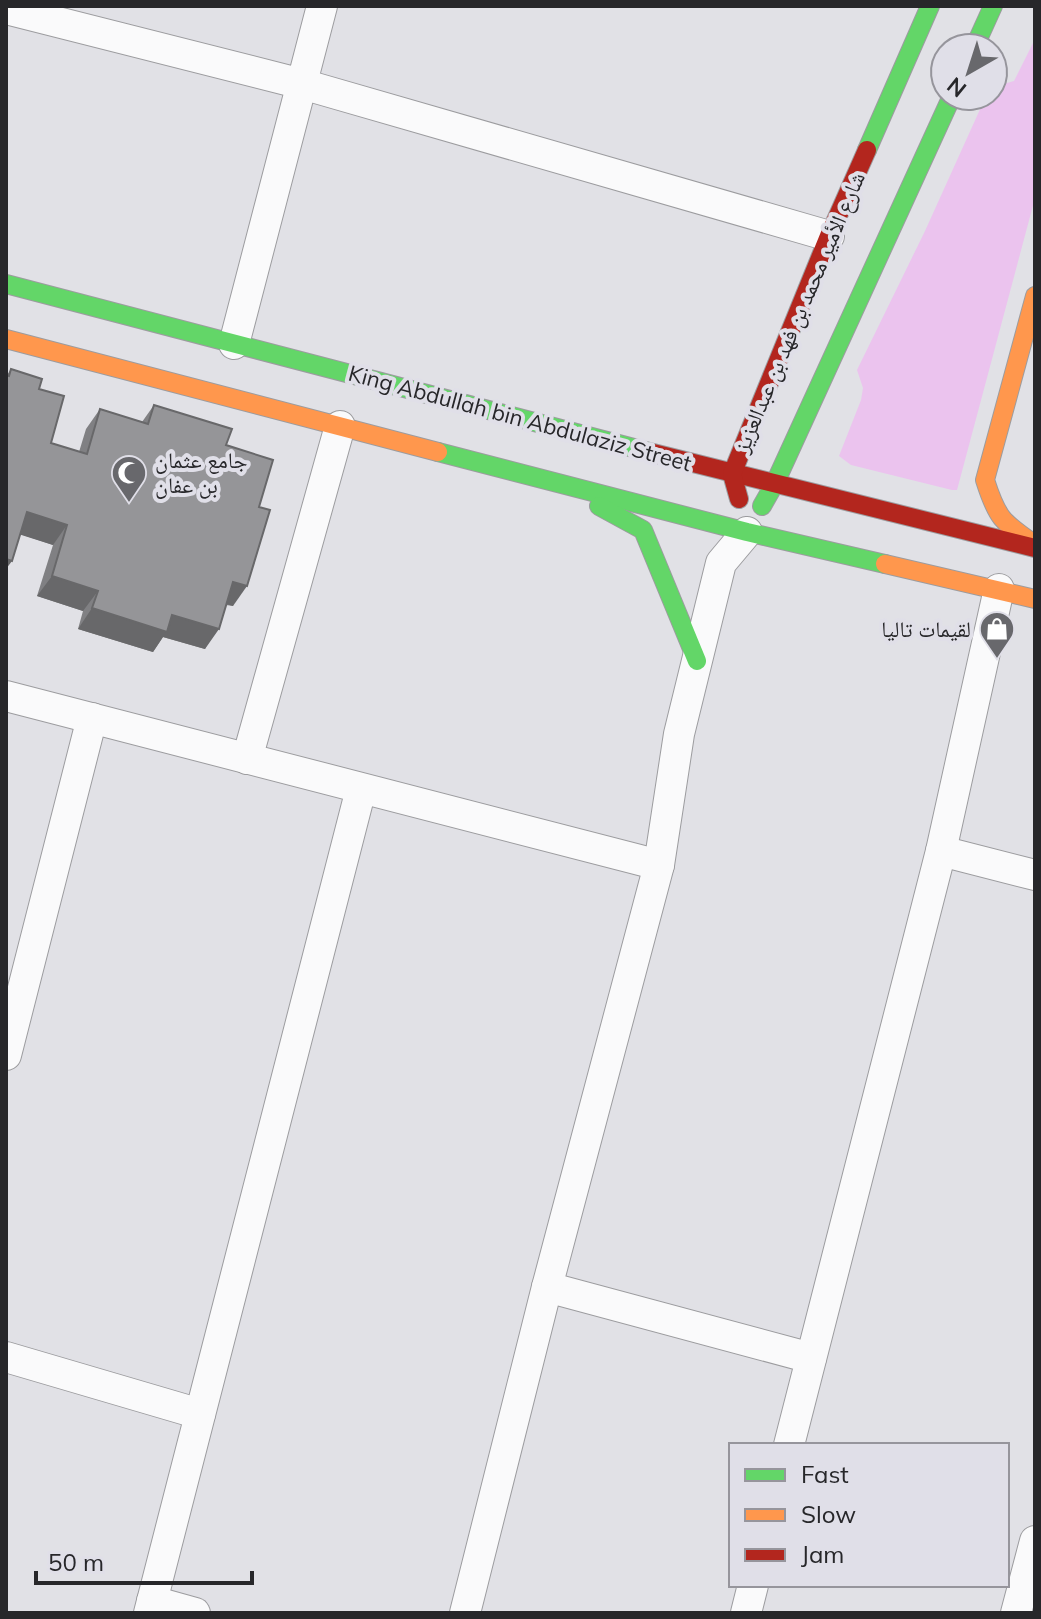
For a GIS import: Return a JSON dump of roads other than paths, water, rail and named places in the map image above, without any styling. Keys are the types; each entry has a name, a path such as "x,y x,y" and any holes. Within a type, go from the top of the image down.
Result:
{"main road":[{"name":"شارع الأمير محمد بن فهد بن عبدالعزيز","path":"747,532 732,474 829,236 930,6"},
{"path":"981,32 993,6"},
{"name":"شارع الأمير محمد بن فهد بن عبدالعزيز","path":"747,532 775,483 945,112"},
{"name":"King Abdullah bin Abdulaziz Street","path":"6,284 732,474 1035,546"},
{"path":"1035,296 985,480 993,506 1007,525 1035,546"},
{"path":"6,339 747,532 1035,599"},
{"path":"553,481 643,530 697,661"}],"street":[{"path":"234,344 322,6"},
{"path":"6,9 302,84 829,236"},
{"path":"247,759 340,426"},
{"path":"465,1613 547,1287 659,865 679,734 721,563 747,532"},
{"path":"790,1443 941,851 999,589"},
{"path":"6,696 659,865"},
{"path":"6,1055 92,718"},
{"path":"195,1613 151,1607 361,789"},
{"path":"941,851 1035,875"},
{"path":"547,1287 811,1358"},
{"path":"6,1357 200,1414"},
{"path":"1016,1613 1035,1541"},
{"path":"746,1613 752,1587"}],"place":[{"name":"جامع عثمان بن عفان","path":"129,504"},
{"name":"لقيمات تاليا","path":"997,660"}]}
